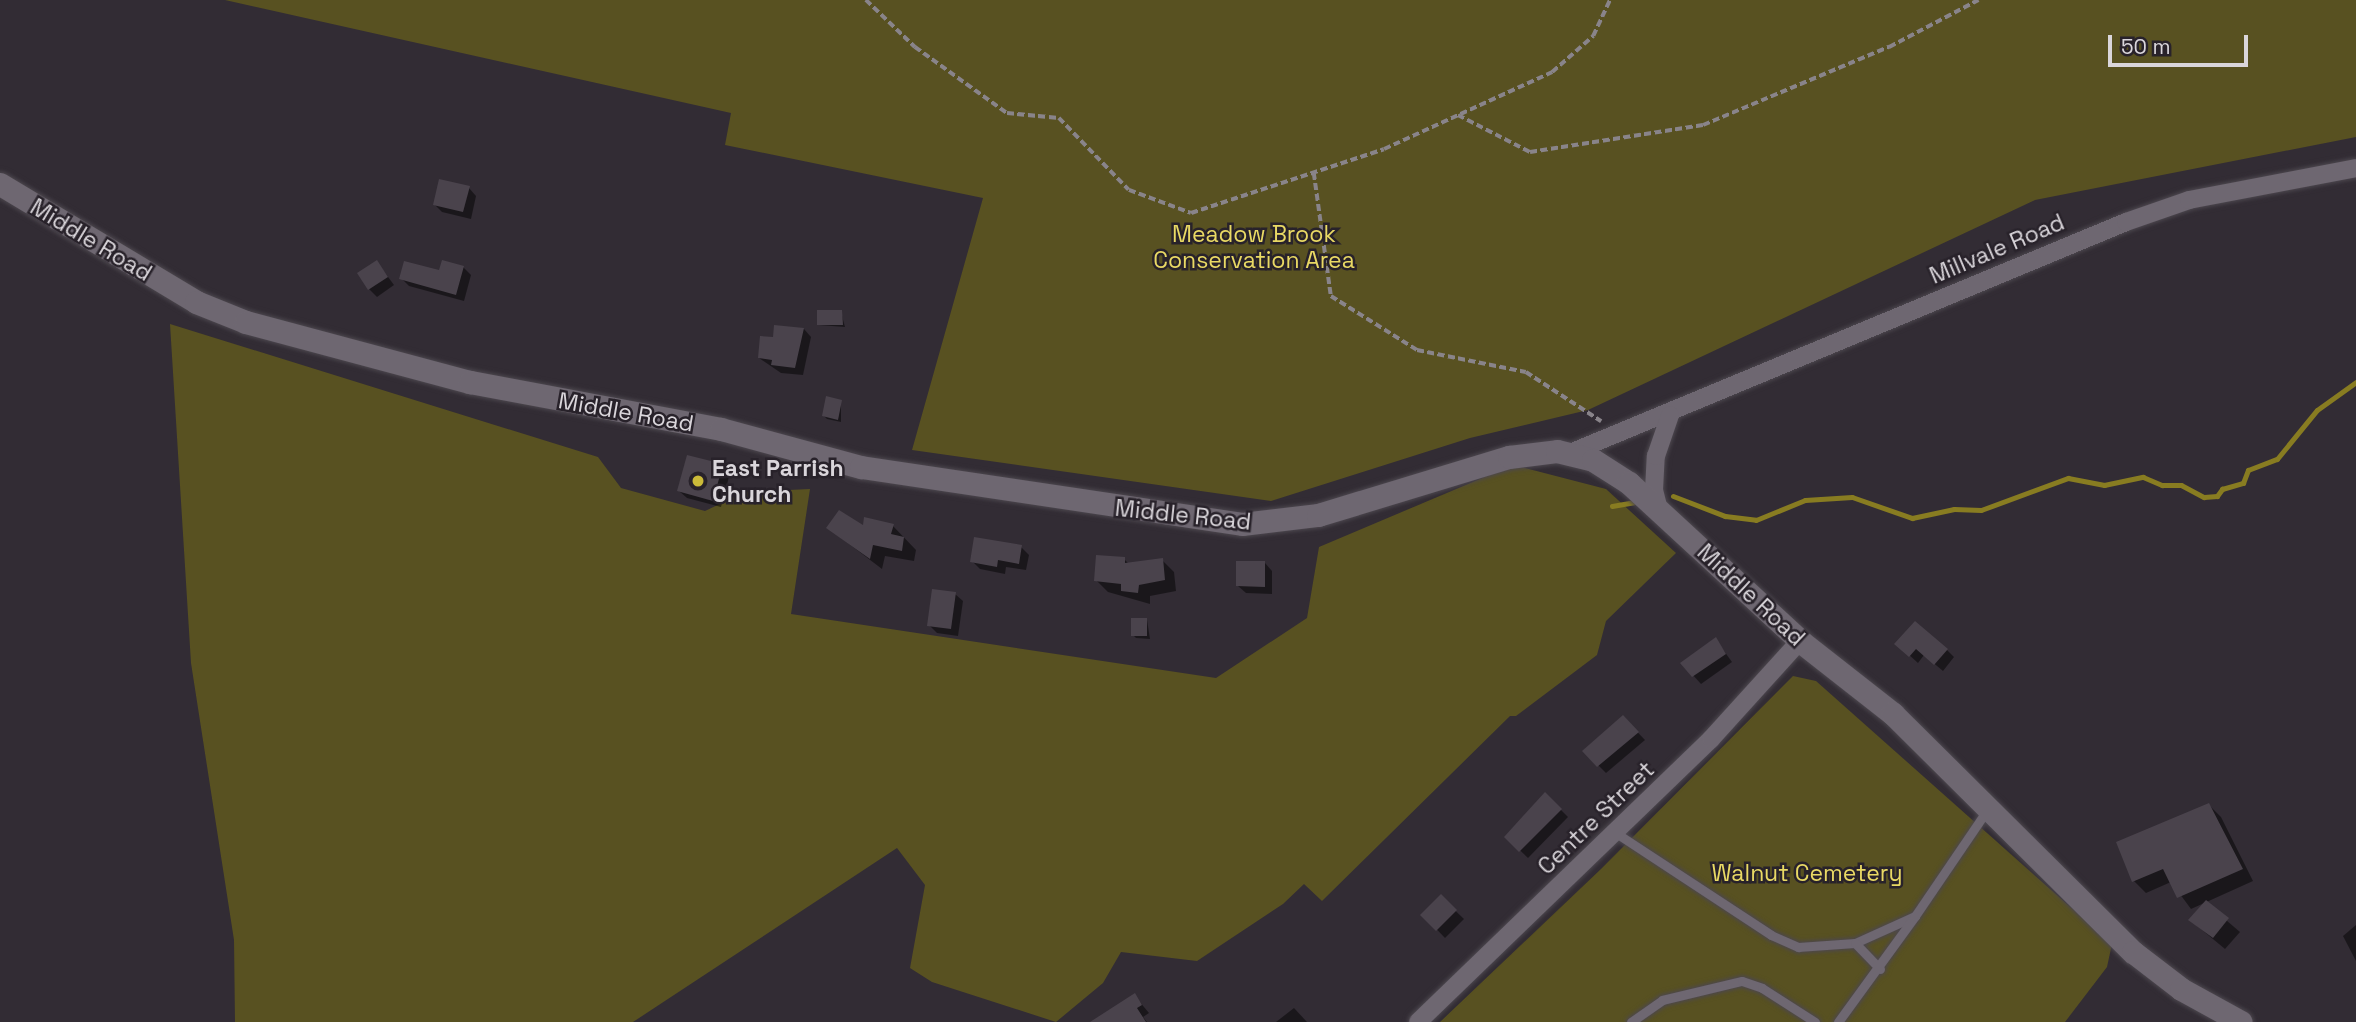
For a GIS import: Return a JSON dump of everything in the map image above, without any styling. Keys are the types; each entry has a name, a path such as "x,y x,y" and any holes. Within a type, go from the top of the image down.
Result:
{"street":[{"name":"Millvale Road","path":"1570,453 1670,415 2080,239 2189,200 2356,168"},
{"name":"Middle Road","path":"0,184 196,302 246,323 470,382 721,429 861,467 1242,524 1318,515 1508,457 1570,453 1611,470 1659,510 1800,641 1893,714 1990,806 2133,952 2181,989 2241,1022"},
{"path":"1659,510 1654,490 1656,456 1670,415"},
{"name":"Centre Street","path":"1418,1022 1711,739 1800,641"}],"lane":[{"path":"1838,1022 1880,969 1990,806"},
{"path":"1616,833 1771,935 1798,947 1855,943 1915,916"},
{"path":"1855,943 1880,969"},
{"path":"1631,1022 1662,1000 1742,981 1762,988 1815,1022"}],"path":[{"path":"866,0 915,47 1007,113 1059,118 1129,190 1191,213 1314,173 1458,115 1552,72 1593,36 1610,0"},
{"path":"1458,115 1530,152 1703,125 1889,47 1978,0"},
{"path":"1314,173 1331,296 1417,350 1526,372 1620,433"}],"green space":[{"name":"Meadow Brook Conservation Area","path":"225,0 2356,0 2356,137 2035,200 1588,410 1470,438 1271,501 912,450 983,198 725,145 731,113"},
{"path":"170,324 598,457 621,488 705,511 745,492 810,489 791,614 1216,678 1307,618 1319,547 1513,465 1606,489 1676,553 1606,621 1597,655 1516,716 1510,716 1322,901 1304,884 1283,904 1197,961 1121,952 1103,983 1056,1022 932,982 910,968 925,885 897,848 633,1022 235,1022 234,940 191,663"},
{"name":"Walnut Cemetery","path":"1793,676 1816,681 2112,944 2107,967 2065,1022 1440,1022 1602,868"}],"building":[{"path":"439,179 470,186 463,212 433,205"},
{"path":"377,260 388,277 368,290 357,273"},
{"path":"442,260 464,266 456,295 399,279 404,261 439,270"},
{"path":"817,310 842,310 843,325 817,325"},
{"path":"774,325 804,328 795,368 771,365 772,360 758,358 760,336 773,337"},
{"path":"826,396 842,400 838,420 822,416"},
{"path":"687,455 723,464 713,501 677,491"},
{"path":"839,510 863,525 864,517 894,524 891,534 904,537 902,551 873,545 870,559 826,528"},
{"path":"974,537 1022,545 1019,564 998,560 997,567 970,562"},
{"path":"1096,555 1125,557 1125,563 1163,558 1165,580 1139,585 1138,593 1121,591 1121,584 1094,581"},
{"path":"1236,561 1265,561 1265,587 1236,586"},
{"path":"932,589 956,592 951,629 927,626"},
{"path":"1131,618 1147,618 1147,636 1131,636"},
{"path":"1915,621 1948,649 1934,665 1916,649 1909,657 1894,644"},
{"path":"1716,637 1726,654 1692,677 1680,663"},
{"path":"1623,715 1639,732 1597,767 1582,751"},
{"path":"1545,792 1562,809 1519,852 1504,837"},
{"path":"2209,803 2243,869 2177,898 2163,869 2132,882 2116,842"},
{"path":"1441,894 1457,910 1436,931 1420,915"},
{"path":"2206,900 2229,918 2213,938 2188,920"},
{"path":"1135,993 1142,1005 1137,1008 1146,1022 1090,1022"}],"waterway":[{"path":"1673,496 1725,516 1756,520 1805,500 1852,497 1912,518 1954,509 1981,510 2068,478 2104,485 2143,477 2162,485 2181,485 2204,497 2217,496 2222,489 2243,483 2248,470 2277,459 2317,410 2356,382"},
{"path":"1612,506 1634,502"}],"place":[{"name":"East Parrish Church","path":"698,481"}]}
